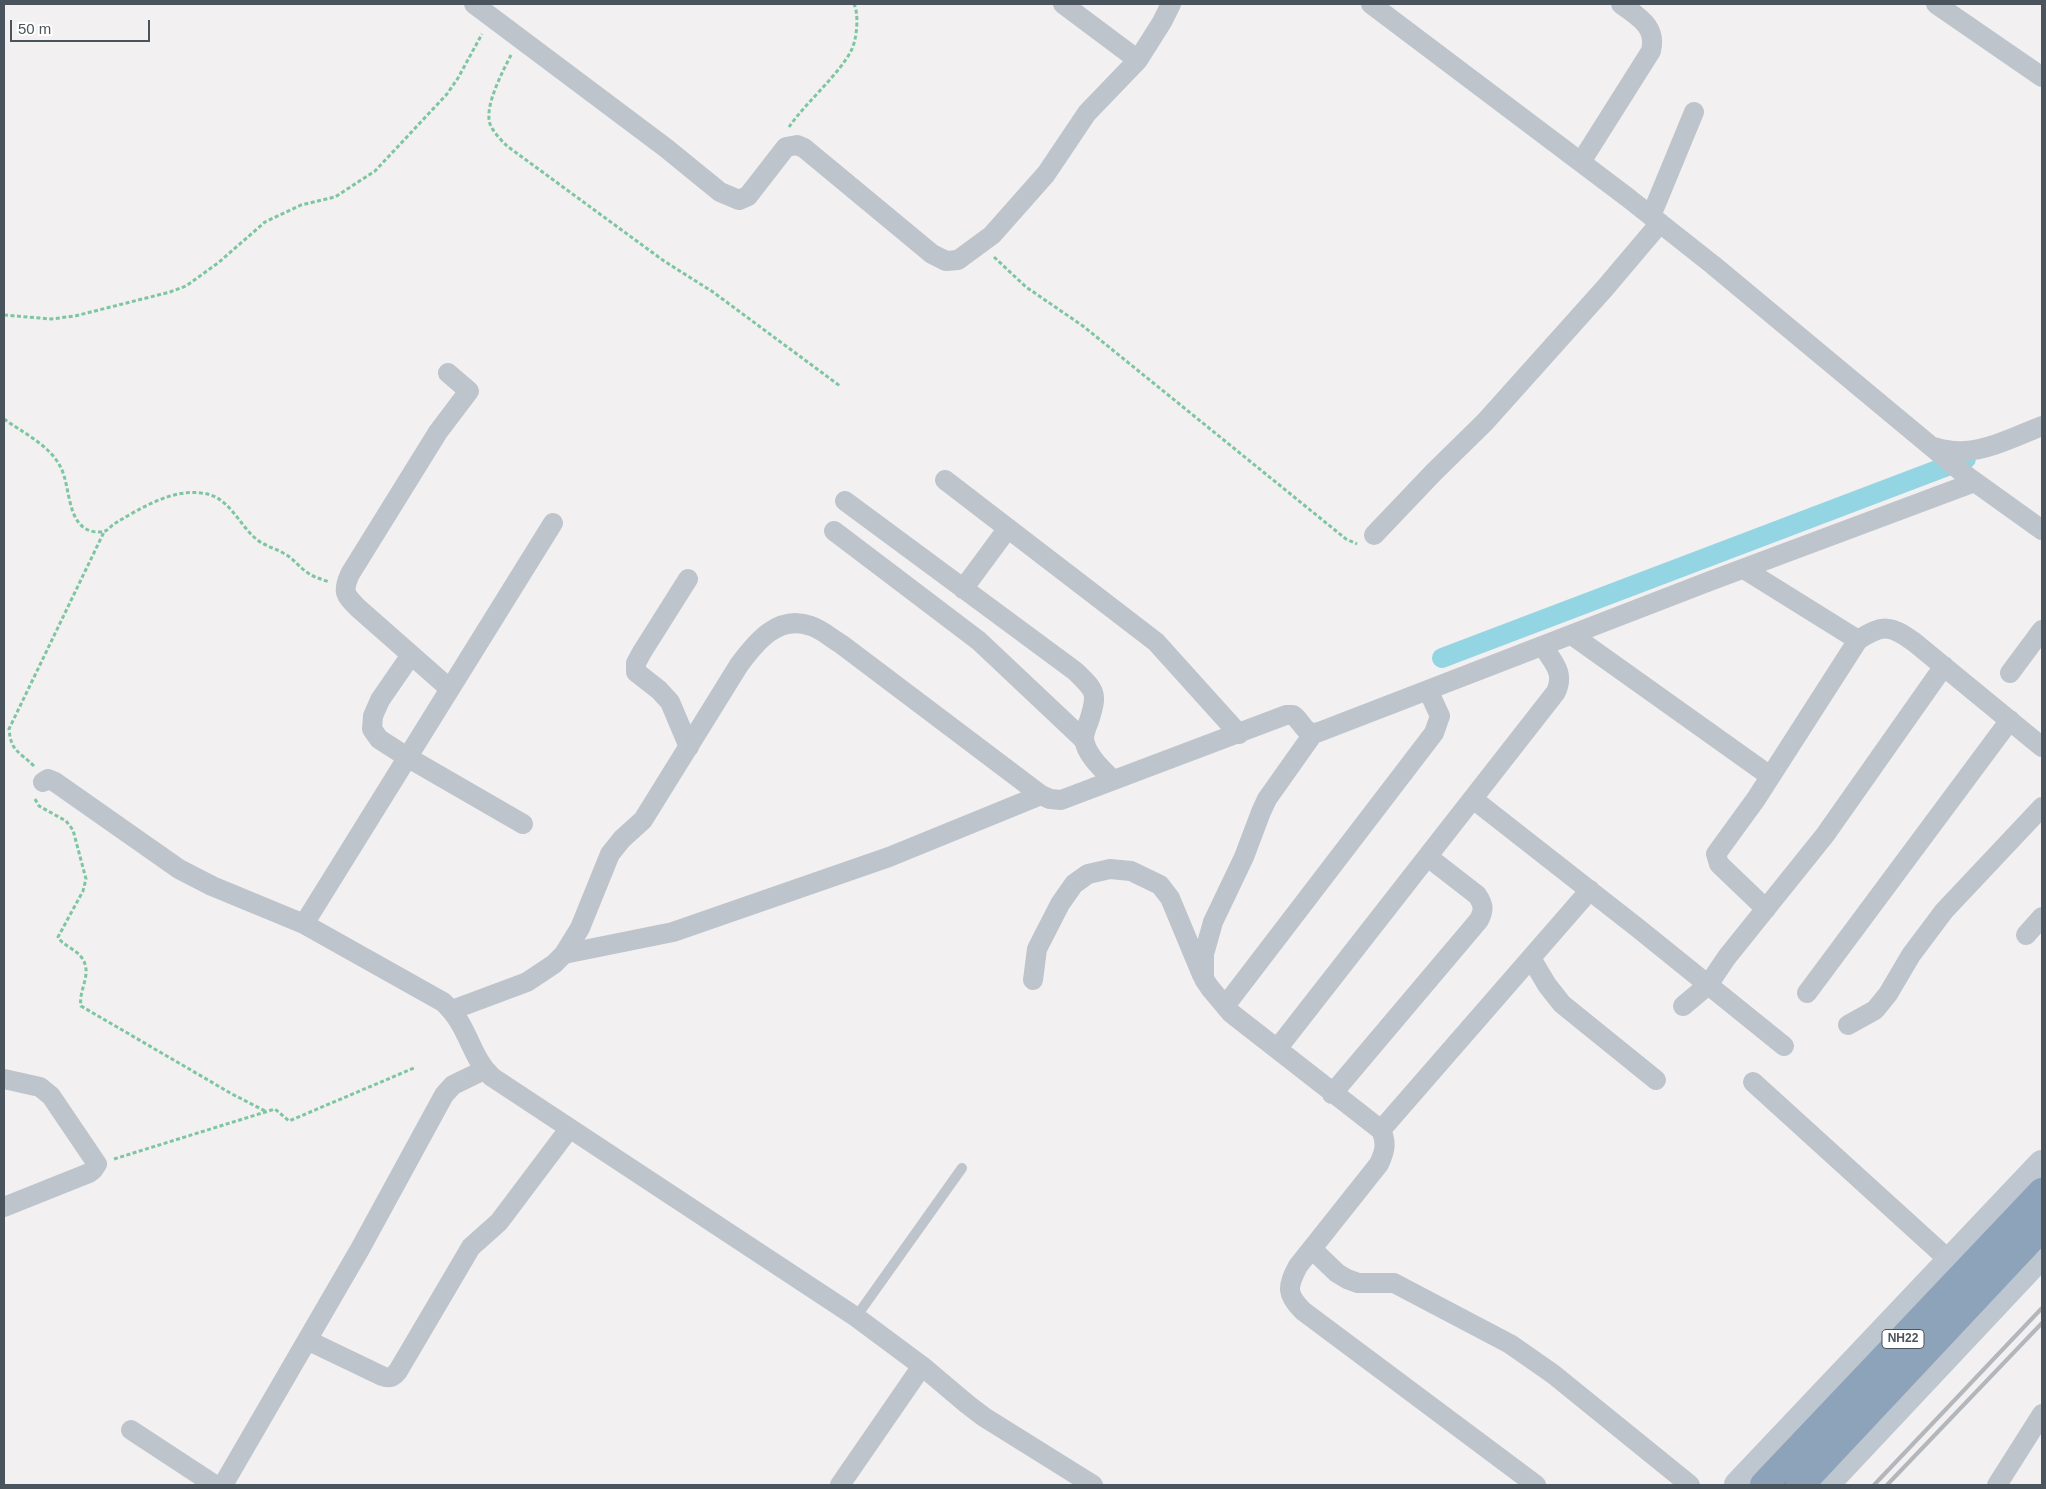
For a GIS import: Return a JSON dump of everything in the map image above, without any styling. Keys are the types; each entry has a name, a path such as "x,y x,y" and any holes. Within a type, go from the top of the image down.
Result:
{"highway":[{"name":"NH22","path":"1764,1485 2042,1192"},
{"name":"NH22","path":"1800,1485 2042,1227"}],"street":[{"path":"474,4 490,18 666,148 720,192 739,200 748,196 786,147 797,145 804,148 932,254 946,261 958,260 992,235 1046,174 1087,113 1138,60 1171,4"},
{"path":"1063,4 1138,60"},
{"path":"1371,4 1656,220 1972,480 2042,530"},
{"path":"1581,162 1651,51 1653,42 1651,32 1644,22 1621,4"},
{"path":"1936,4 2042,77"},
{"path":"1374,535 1485,422 1606,288 1656,220 1694,112"},
{"path":"448,373 469,391 433,440 344,586 346,596 358,608 450,689"},
{"path":"1937,451 1966,451 2000,442 2042,426"},
{"path":"945,480 1156,642 1239,734"},
{"path":"1204,979 1204,954 1213,922 1244,857 1267,799 1305,726 1428,690 1972,480"},
{"path":"845,501 1075,671 1088,683 1095,694 1084,740"},
{"path":"304,924 553,523"},
{"path":"963,589 1008,528"},
{"path":"834,531 979,641 1084,740 1092,757 1113,780"},
{"path":"1744,569 1858,640"},
{"path":"688,578 642,652 636,663 636,672 660,690 670,702 689,747"},
{"path":"452,1010 527,982 554,964 564,954 580,928 610,854 622,839 643,820 752,647 773,629 785,624 800,623 812,626 841,644 1042,795 1050,799 1061,800 1286,715 1293,715 1305,726"},
{"path":"1766,909 1718,864 1716,854 1770,776 1858,640 1873,630 1888,627 1900,632 2042,747"},
{"path":"2010,673 2042,630"},
{"path":"1572,635 1770,776"},
{"path":"1277,1049 1428,857 1558,687 1560,673 1543,646"},
{"path":"411,655 380,700 373,716 372,730 379,739 407,757 523,824"},
{"path":"1683,1006 1708,985 1727,957 1841,814 1944,666"},
{"path":"1225,1006 1434,733 1440,716 1428,690"},
{"path":"1807,993 2010,720"},
{"path":"44,781 55,782 179,869 212,886 304,924 426,991 452,1010 463,1026 484,1070 499,1082 856,1317 922,1366 984,1417 1093,1485"},
{"path":"564,954 673,932 889,857 1042,795"},
{"path":"1473,799 1590,890 1784,1046"},
{"path":"1848,1025 1875,1010 1888,994 1911,955 1944,911 2042,807"},
{"path":"1332,1094 1479,920 1484,911 1482,902 1477,895 1428,857"},
{"path":"1033,980 1036,949 1060,904 1074,884 1088,874 1110,869 1131,870 1160,885 1170,898 1204,979 1231,1014 1381,1130 1386,1140 1384,1154 1379,1164 1312,1249 1291,1279 1289,1290 1292,1300 1303,1311 1536,1485"},
{"path":"1381,1130 1590,890"},
{"path":"2026,935 2042,917"},
{"path":"1531,958 1547,985 1562,1004 1656,1080"},
{"path":"223,1485 360,1249 444,1095 454,1085 484,1070"},
{"path":"4,1079 40,1087 51,1096 96,1164 94,1170 89,1173 4,1207"},
{"path":"1753,1082 1950,1261"},
{"path":"307,1340 382,1376 388,1378 394,1376 471,1247 500,1222 570,1129"},
{"path":"1738,1485 2042,1164"},
{"path":"1312,1249 1347,1280 1358,1283 1394,1283 1510,1344 1554,1374 1690,1485"},
{"path":"1825,1485 2042,1254"},
{"path":"840,1485 922,1366"},
{"path":"1997,1485 2042,1414"},
{"path":"131,1430 215,1485"}],"lane":[{"path":"856,1317 962,1168"}],"path":[{"path":"785,132 853,48 858,13 854,4"},
{"path":"4,315 51,319 75,316 170,292 186,286 201,277 265,222 301,205 335,197 358,183 375,171 447,94 458,78 490,18"},
{"path":"519,39 500,78 489,113 490,123 507,146 671,266 713,292 840,386"},
{"path":"981,244 1026,286 1083,326 1346,539 1358,544 1365,544 1374,535"},
{"path":"4,419 45,448 54,458 61,468 78,521 86,529 94,532 104,532"},
{"path":"267,1112 232,1094 82,1006 80,1003 86,977 84,961 77,952 58,937 83,891 86,879 73,830 66,821 36,803 36,797 44,781 10,742 9,729 104,532 112,525 152,503 185,493 205,493 224,502 254,537 263,544 286,554 317,578 344,586"},
{"path":"96,1164 275,1109 289,1121 414,1068"}],"waterway":[{"path":"1442,658 1966,459"}],"railway":[{"path":"1874,1485 2042,1308"},
{"path":"1887,1485 2042,1323"}]}
